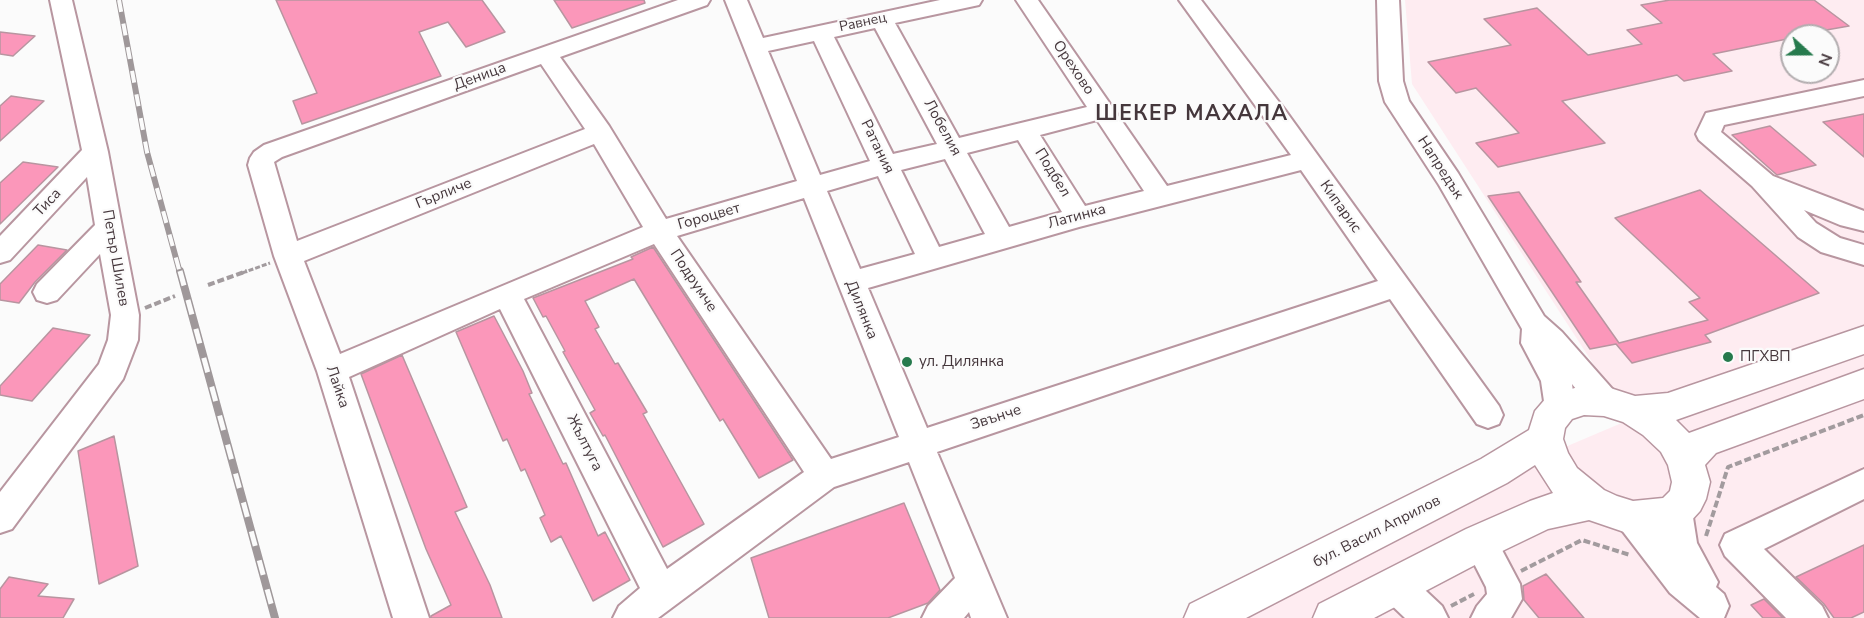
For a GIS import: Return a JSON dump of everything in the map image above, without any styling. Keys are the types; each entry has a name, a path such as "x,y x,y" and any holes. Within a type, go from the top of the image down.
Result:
{"main road":[{"path":"1619,406 1656,424 1674,441 1686,461 1691,482 1687,499 1676,511 1657,518 1633,518 1610,511 1591,502 1564,480 1551,459 1553,424 1584,400 1619,406 1668,408 1864,340"},
{"path":"1686,461 1703,442 1861,389"},
{"name":"бул. Васил Априлов","path":"1204,618 1494,471 1553,424"},
{"path":"1333,618 1543,513 1591,502"}],"street":[{"name":"Петър Шилев","path":"0,518 112,370 123,340 125,315 109,227 95,152 61,0"},
{"name":"Деница","path":"263,158 273,151 699,0"},
{"name":"Дилянка","path":"736,0 989,618"},
{"name":"Равнец","path":"754,47 971,0"},
{"name":"Орехово","path":"1027,0 1160,195"},
{"name":"Кипарис","path":"1190,0 1488,415"},
{"name":"Напредък","path":"1388,0 1391,81 1397,102 1449,179 1534,324 1619,406"},
{"name":"Лобелия","path":"881,19 1002,238"},
{"name":"Ратания","path":"821,33 932,261"},
{"name":"Подрумче","path":"546,54 600,132 659,231 824,476"},
{"path":"1864,88 1715,120 1708,134 1761,180 1807,230 1831,245 1864,255"},
{"name":"Гороцвет","path":"332,371 507,294 659,231 886,165 1102,111"},
{"name":"Подбел","path":"1024,130 1079,217"},
{"name":"Гърличе","path":"288,256 600,132"},
{"name":"Тиса","path":"0,253 95,152"},
{"name":"Лайка","path":"263,158 261,165 288,256 332,371 411,618"},
{"name":"Латинка","path":"850,283 1160,195 1307,160"},
{"path":"1761,180 1849,219 1864,221"},
{"path":"48,292 109,227"},
{"name":"Звънче","path":"631,618 661,592 824,476 1396,286"},
{"name":"Жълтуга","path":"507,294 661,592"},
{"name":"Напредък","path":"1534,324 1536,343 1556,380 1553,424"},
{"path":"1810,618 1737,545 1864,483"},
{"path":"1676,511 1681,547 1716,612"},
{"path":"1633,518 1682,581 1716,612"},
{"path":"1480,543 1503,584 1505,599 1489,618"},
{"path":"940,618 974,583"},
{"path":"1396,586 1430,618"}],"path":[{"path":"208,285 288,256"},
{"path":"161,302 176,297"}],"shaded area":[{"path":"1405,0 1864,0 1864,618 1184,618 1346,540 1624,422 1614,396 1412,84"}],"building":[{"path":"276,0 482,0 505,32 466,47 448,22 419,32 441,76 302,124 293,101 317,93"},
{"path":"554,0 644,0 645,3 572,28"},
{"path":"1670,0 1814,0 1849,26 1840,28 1840,24 1780,24 1780,40 1713,54 1732,71 1684,81 1677,75 1562,101 1605,143 1498,167 1476,143 1519,133 1476,88 1456,93 1428,62 1511,45 1484,19 1537,8 1588,55 1642,44 1627,30 1662,23 1641,5"},
{"path":"0,32 35,36 13,56 0,54"},
{"path":"11,96 44,101 0,141 0,106"},
{"path":"1864,114 1864,157 1823,122"},
{"path":"1770,126 1816,165 1777,175 1732,135"},
{"path":"23,162 58,167 0,224 0,183"},
{"path":"1700,190 1819,293 1705,335 1711,342 1632,363 1616,344 1590,349 1488,196 1519,192 1581,282 1576,282 1619,343 1708,320 1689,302 1700,298 1615,218"},
{"path":"38,245 67,250 35,282 19,303 0,300 0,284"},
{"path":"653,247 793,460 759,478 723,419 720,421 634,279 585,301 599,327 595,329 647,412 643,414 704,524 663,547 605,435 603,436 590,413 595,410 563,352 565,351 546,316 543,317 533,298 633,259 631,257"},
{"path":"494,316 523,371 532,393 529,394 563,464 566,463 598,536 605,532 630,580 593,601 561,536 551,542 540,518 545,515 525,469 521,471 507,439 503,441 456,332"},
{"path":"53,328 90,335 32,401 0,395 0,386"},
{"path":"402,355 467,507 455,512 490,585 502,618 431,618 451,605 426,549 361,374"},
{"path":"114,436 138,566 99,584 78,451"},
{"path":"904,503 940,590 928,603 888,618 769,618 751,558"},
{"path":"1864,545 1864,612 1851,618 1834,618 1824,604 1796,577"},
{"path":"1546,574 1584,618 1539,618 1524,600 1523,586"},
{"path":"9,577 48,584 38,596 74,599 63,618 0,618 0,589"},
{"path":"1764,599 1783,618 1763,618 1751,605"}],"railway":[{"path":"119,0 147,152 180,273"},
{"path":"180,271 275,618"}],"place":[{"name":"ПГХВП","path":"1728,357"},
{"name":"ул. Дилянка","path":"907,362"}],"district":[{"name":"ШЕКЕР МАХАЛА","path":"1192,115"}]}
